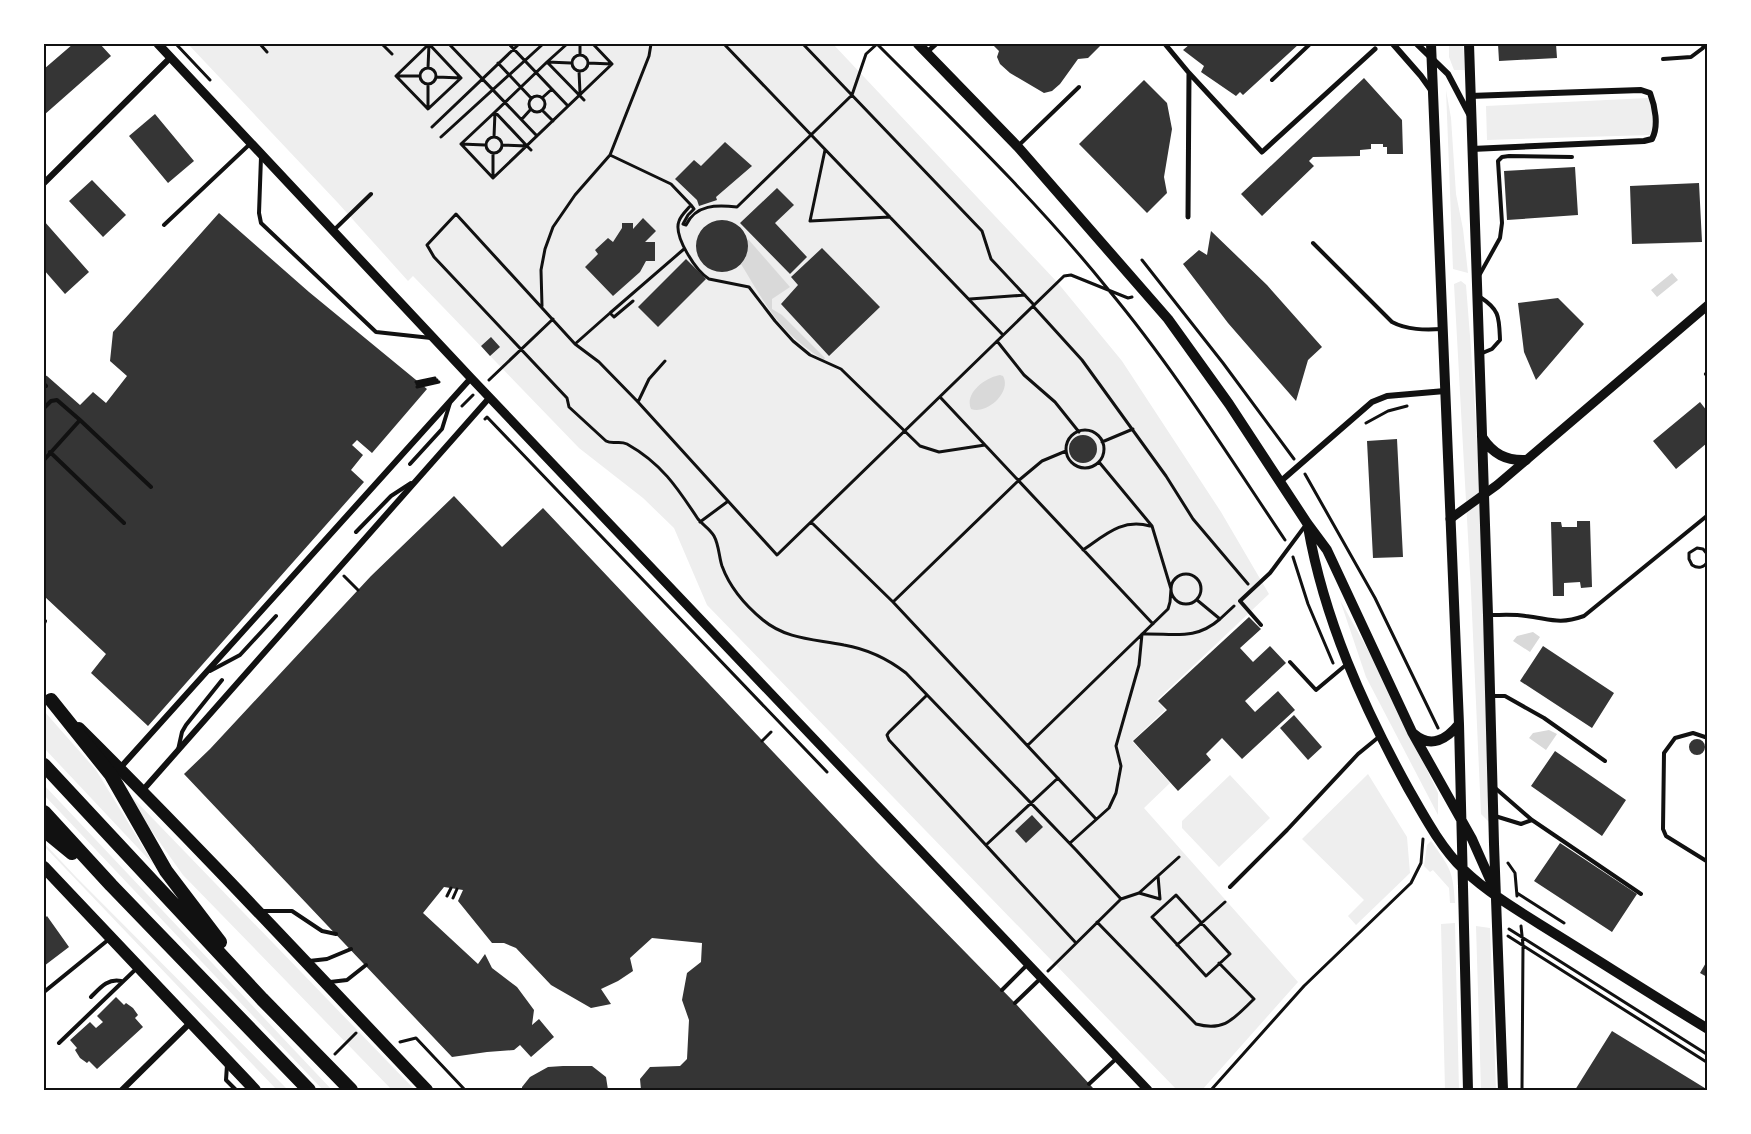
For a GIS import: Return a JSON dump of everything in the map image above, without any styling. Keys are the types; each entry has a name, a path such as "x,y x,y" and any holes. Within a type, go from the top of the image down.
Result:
{"highway":[{"path":"47,695 111,775 166,871 262,999"},
{"path":"44,765 262,999 351,1090"},
{"path":"44,812 111,885 309,1090"},
{"path":"44,830 111,885"}],"main road":[{"path":"918,44 1018,147 1142,287 1214,381 1307,524 1328,550 1412,732 1481,856 1496,894"},
{"path":"1431,44 1459,724 1468,1090"},
{"path":"1469,44 1503,1090"},
{"path":"1482,437 1488,446 1506,458 1526,460"},
{"path":"1307,524 1327,606 1348,663 1380,736 1423,815 1462,869 1519,911 1707,1029"},
{"path":"47,695 142,790 428,1090"},
{"path":"1412,732 1418,738 1435,742 1443,740 1459,724"},
{"path":"44,867 255,1090"}],"street":[{"path":"158,44 480,388 1148,1090"},
{"path":"927,52 936,44"},
{"path":"1165,44 1262,152 1375,49"},
{"path":"1393,44 1421,76 1433,94"},
{"path":"1417,44 1448,74 1471,117"},
{"path":"44,183 171,57"},
{"path":"1188,217 1189,73"},
{"path":"1470,96 1641,90 1650,93 1656,132 1652,139 1644,141 1472,149"},
{"path":"1450,519 1484,495 1707,305"},
{"path":"120,768 471,378"},
{"path":"1281,481 1372,402 1387,396 1445,391"},
{"path":"142,790 490,398"},
{"path":"122,1090 191,1022"}],"lane":[{"path":"1272,80 1310,44"},
{"path":"1663,59 1691,57 1703,48 1704,44"},
{"path":"1018,147 1079,87"},
{"path":"164,225 252,142"},
{"path":"1542,146 1543,157"},
{"path":"262,153 259,213 261,223 376,332 435,338"},
{"path":"1477,280 1500,238 1502,223 1498,161 1502,157 1509,156 1572,157"},
{"path":"334,230 371,194"},
{"path":"1313,243 1392,322 1423,330 1443,329"},
{"path":"1477,295 1491,304 1499,315 1500,340 1492,349 1479,354"},
{"path":"44,408 51,401 57,400 151,487"},
{"path":"410,465 442,429 450,402"},
{"path":"44,460 80,420"},
{"path":"50,452 124,523"},
{"path":"356,532 391,496 415,482"},
{"path":"1488,615 1526,616 1567,622 1584,616 1707,515"},
{"path":"1261,625 1240,601 1270,573 1307,524"},
{"path":"207,672 240,655 276,616"},
{"path":"1290,662 1316,690 1348,663"},
{"path":"177,751 186,724 222,680"},
{"path":"1490,696 1505,696 1544,718 1605,761"},
{"path":"1707,738 1693,733 1675,738 1664,753 1663,829 1666,836 1707,862"},
{"path":"1230,887 1358,754 1380,736"},
{"path":"1492,785 1532,820 1641,894"},
{"path":"1493,815 1521,824 1532,820"},
{"path":"259,912 292,912 322,931 336,934"},
{"path":"44,993 111,938"},
{"path":"306,961 327,959 351,949"},
{"path":"327,982 347,980 366,965"},
{"path":"1002,990 1027,965"},
{"path":"59,1043 139,966"},
{"path":"1015,1004 1040,979"},
{"path":"91,997 106,983 117,980 122,982"},
{"path":"1089,1084 1117,1057"},
{"path":"227,1060 226,1080 236,1090"}],"path":[{"path":"260,44 267,52"},
{"path":"382,44 392,54"},
{"path":"428,68 429,44"},
{"path":"396,76 429,44"},
{"path":"429,44 461,78"},
{"path":"449,44 537,136"},
{"path":"509,44 568,106"},
{"path":"432,127 519,44"},
{"path":"441,137 543,44"},
{"path":"461,144 567,44"},
{"path":"580,44 580,55"},
{"path":"593,44 612,64"},
{"path":"542,309 541,270 553,227 576,195 610,155 649,56 651,44"},
{"path":"724,44 1003,335"},
{"path":"803,44 982,231 991,259 1082,360 1133,429 1193,519 1252,589"},
{"path":"610,155 671,184 694,209 687,215 683,224 686,225 690,217 705,207 737,207 852,95 866,54 877,44 1006,173 1110,291 1153,347 1289,547"},
{"path":"571,63 575,56 580,55 584,56 588,63"},
{"path":"547,62 571,63"},
{"path":"547,62 584,100"},
{"path":"498,63 531,98"},
{"path":"571,63 574,69 579,71 585,69 588,63"},
{"path":"588,63 612,64"},
{"path":"493,178 612,64"},
{"path":"428,68 422,71 420,76 422,82 428,85 434,83 437,77"},
{"path":"428,68 435,72 437,77"},
{"path":"579,71 580,95"},
{"path":"396,76 420,76"},
{"path":"396,76 428,109"},
{"path":"437,77 461,78"},
{"path":"428,109 461,78"},
{"path":"428,85 428,109"},
{"path":"542,98 552,89"},
{"path":"531,98 538,96 542,98"},
{"path":"531,98 529,105 531,109 535,112 542,110"},
{"path":"542,98 544,103 542,110"},
{"path":"521,119 531,109"},
{"path":"542,110 553,121"},
{"path":"494,137 495,112"},
{"path":"495,112 531,150"},
{"path":"494,137 501,140 502,145 500,151 493,153 488,151 485,145 487,140 494,137"},
{"path":"461,144 485,145"},
{"path":"461,144 493,178"},
{"path":"502,145 527,146"},
{"path":"825,149 810,221 890,217"},
{"path":"493,153 493,178"},
{"path":"691,205 678,221 679,233 684,249 706,277 749,287 793,341 810,356 842,369 920,446 939,452 985,445"},
{"path":"1121,898 897,667 863,649 807,639 772,627 747,606 730,583 721,564 713,534 700,522 667,474 626,444 620,441 610,443 603,439 569,407 567,398 434,257 429,250 428,243 456,214 575,344 600,362 638,402 777,555 1067,274 1128,298 1142,287"},
{"path":"575,344 684,249"},
{"path":"968,299 1025,295"},
{"path":"610,313 614,317 633,301"},
{"path":"462,406 553,320"},
{"path":"997,341 1024,375 1056,402 1079,432"},
{"path":"638,402 649,379 665,361"},
{"path":"417,384 437,380"},
{"path":"940,397 1153,624"},
{"path":"1365,423 1388,411 1413,405"},
{"path":"473,416 480,424 487,417 830,775"},
{"path":"1102,441 1133,429"},
{"path":"1090,431 1102,441 1104,452 1094,466 1082,468 1071,462 1066,451 1069,439 1079,432 1090,431"},
{"path":"893,602 1018,481 1042,461 1066,451"},
{"path":"1028,746 1167,609 1171,589 1177,577 1191,575 1198,580 1201,590 1197,600 1188,604 1182,604 1174,598 1171,589 1152,526 1099,462"},
{"path":"700,522 727,502"},
{"path":"811,522 893,602 1096,819"},
{"path":"1083,550 1123,525 1135,523 1152,526"},
{"path":"1707,555 1703,549 1697,548 1689,553 1692,565 1698,568 1704,566 1707,561"},
{"path":"1197,600 1221,619"},
{"path":"1142,634 1199,633 1208,630 1240,601"},
{"path":"1076,850 1070,844 1109,808 1116,793 1121,766 1116,746 1135,680 1142,634"},
{"path":"926,696 889,732 888,737 1076,943"},
{"path":"762,741 771,732"},
{"path":"986,845 1058,778"},
{"path":"1040,979 1121,898 1139,893 1179,857"},
{"path":"1211,1090 1304,986 1411,883 1421,863"},
{"path":"1515,873 1523,938 1522,1090"},
{"path":"1158,876 1160,899"},
{"path":"447,896 451,888"},
{"path":"453,898 457,889"},
{"path":"1139,893 1160,899 1166,905"},
{"path":"1176,895 1202,923 1230,954 1206,976 1152,917 1176,895"},
{"path":"1178,945 1225,902"},
{"path":"1097,922 1196,1024 1213,1027 1225,1025 1254,999 1219,963"},
{"path":"1497,925 1523,938 1707,1055"},
{"path":"1497,925 1523,945 1707,1063"},
{"path":"398,1043 416,1038 465,1090"}],"shaded area":[{"path":"188,44 833,44 1057,282 1122,361 1221,512 1269,594 1157,700 1165,710 1132,741 1170,783 1144,808 1298,982 1202,1090 1177,1090 707,605 674,528 643,498 579,448 413,276 408,281"},
{"path":"1449,44 1463,44 1465,70 1454,70 1449,57"},
{"path":"1446,90 1451,118 1456,194 1468,273 1453,269"},
{"path":"1648,98 1656,105 1651,135 1487,140 1486,106"},
{"path":"748,239 790,287 772,299 772,309 782,315 825,358 824,360 785,329 759,293 741,264 746,257"},
{"path":"1672,273 1678,280 1657,297 1651,290"},
{"path":"1461,281 1466,285 1480,488 1493,826 1481,814 1454,284"},
{"path":"1000,375 1003,376 1005,382 1004,389 996,401 984,409 971,409 973,392 983,382"},
{"path":"1340,600 1384,679 1438,793 1438,815 1366,677"},
{"path":"1533,632 1540,637 1530,652 1513,641 1517,636"},
{"path":"44,711 96,770 154,865 44,748"},
{"path":"1549,730 1557,734 1546,750 1529,738 1533,733"},
{"path":"1368,774 1407,837 1410,873 1356,925 1348,916 1364,900 1302,839"},
{"path":"1230,775 1270,818 1219,867 1182,828 1182,821"},
{"path":"44,785 332,1090 323,1090 44,795"},
{"path":"131,796 415,1090 392,1090 183,875 146,823"},
{"path":"1431,841 1449,870 1455,903 1450,903 1449,888 1433,870 1430,872 1424,866 1427,845"},
{"path":"44,843 288,1090 277,1090 44,846"},
{"path":"1455,923 1459,1090 1445,1090 1441,924"},
{"path":"1476,926 1490,928 1496,1090 1481,1090"}],"building":[{"path":"73,44 100,44 111,56 44,115 44,69"},
{"path":"992,44 1102,44 1088,58 1078,59 1060,84 1052,91 1044,93 1010,73 1000,64 997,57 999,51"},
{"path":"1190,44 1299,44 1243,95 1240,92 1236,96 1201,72 1204,66 1183,50"},
{"path":"1498,44 1556,44 1557,58 1499,61"},
{"path":"1364,78 1402,120 1403,154 1387,154 1387,147 1383,147 1383,144 1371,144 1371,149 1360,150 1360,156 1313,157 1309,161 1314,166 1262,216 1241,194"},
{"path":"1144,80 1167,103 1172,129 1164,177 1167,193 1147,213 1079,144"},
{"path":"155,114 194,161 168,183 129,136"},
{"path":"725,142 752,166 716,197 717,200 699,206 697,200 675,179 694,160 701,166"},
{"path":"1575,167 1578,215 1507,220 1504,171"},
{"path":"92,180 126,215 103,237 69,201"},
{"path":"1699,183 1702,242 1632,244 1630,186"},
{"path":"777,188 794,205 775,223 807,257 790,274 740,223"},
{"path":"219,213 309,292 427,389 372,453 357,440 352,445 363,455 351,470 364,482 148,726 91,673 106,654 44,596 44,375 80,405 93,392 106,403 127,376 110,361 113,332"},
{"path":"643,218 656,231 645,242 655,242 655,261 646,261 640,272 613,296 585,267 598,254 595,250 608,238 613,242 622,228 622,223 633,223 633,229"},
{"path":"717,220 727,220 741,227 748,246 741,265 727,272 717,272 707,268 700,261 696,251 696,241 700,231 707,224"},
{"path":"44,221 89,272 65,294 44,270"},
{"path":"1211,231 1267,285 1322,347 1308,360 1296,401 1228,323 1183,264 1199,250 1207,255"},
{"path":"822,248 880,307 829,356 781,304 798,285 791,277"},
{"path":"686,259 706,279 658,327 638,307"},
{"path":"1558,298 1584,324 1536,380 1524,352 1518,303"},
{"path":"491,337 500,347 490,356 481,346"},
{"path":"1700,402 1707,411 1707,443 1676,469 1653,441"},
{"path":"1083,435 1093,439 1097,449 1093,459 1083,463 1073,459 1069,449 1073,439"},
{"path":"1397,439 1403,557 1373,558 1367,441"},
{"path":"454,496 502,547 543,508 876,861 1015,1003 1093,1088 1090,1090 641,1090 640,1079 650,1067 680,1066 687,1059 689,1020 682,1000 687,973 701,962 702,943 652,938 630,958 633,971 601,989 611,1004 591,1008 551,985 516,948 504,943 492,943 458,901 463,890 444,887 423,913 478,964 485,954 492,968 517,987 534,1010 532,1025 539,1019 554,1037 531,1057 520,1045 514,1050 452,1057 184,774 371,576"},
{"path":"1577,521 1590,521 1592,587 1581,588 1580,582 1564,583 1564,596 1553,596 1551,522 1561,522 1562,527 1577,527"},
{"path":"1249,617 1261,629 1240,648 1253,662 1270,646 1286,663 1245,701 1255,712 1278,691 1295,710 1242,759 1222,738 1206,754 1211,760 1178,791 1133,741 1167,710 1158,701"},
{"path":"1543,646 1614,693 1592,728 1520,681"},
{"path":"1294,715 1322,747 1308,760 1280,728"},
{"path":"1694,739 1700,739 1705,747 1703,753 1694,755 1689,750 1689,744"},
{"path":"1555,751 1626,800 1602,836 1531,786"},
{"path":"1032,815 1043,827 1026,843 1015,831"},
{"path":"1560,843 1637,894 1612,932 1534,881"},
{"path":"47,916 69,947 44,966 44,919"},
{"path":"1707,961 1707,977 1700,973"},
{"path":"116,997 124,1005 126,1003 133,1008 138,1015 135,1018 143,1027 97,1069 89,1061 87,1063 80,1058 75,1050 77,1048 70,1040 90,1022 96,1028 103,1022 97,1016"},
{"path":"1612,1031 1708,1090 1575,1090"},
{"path":"592,1066 606,1077 608,1090 522,1090 530,1077 548,1067"}]}
